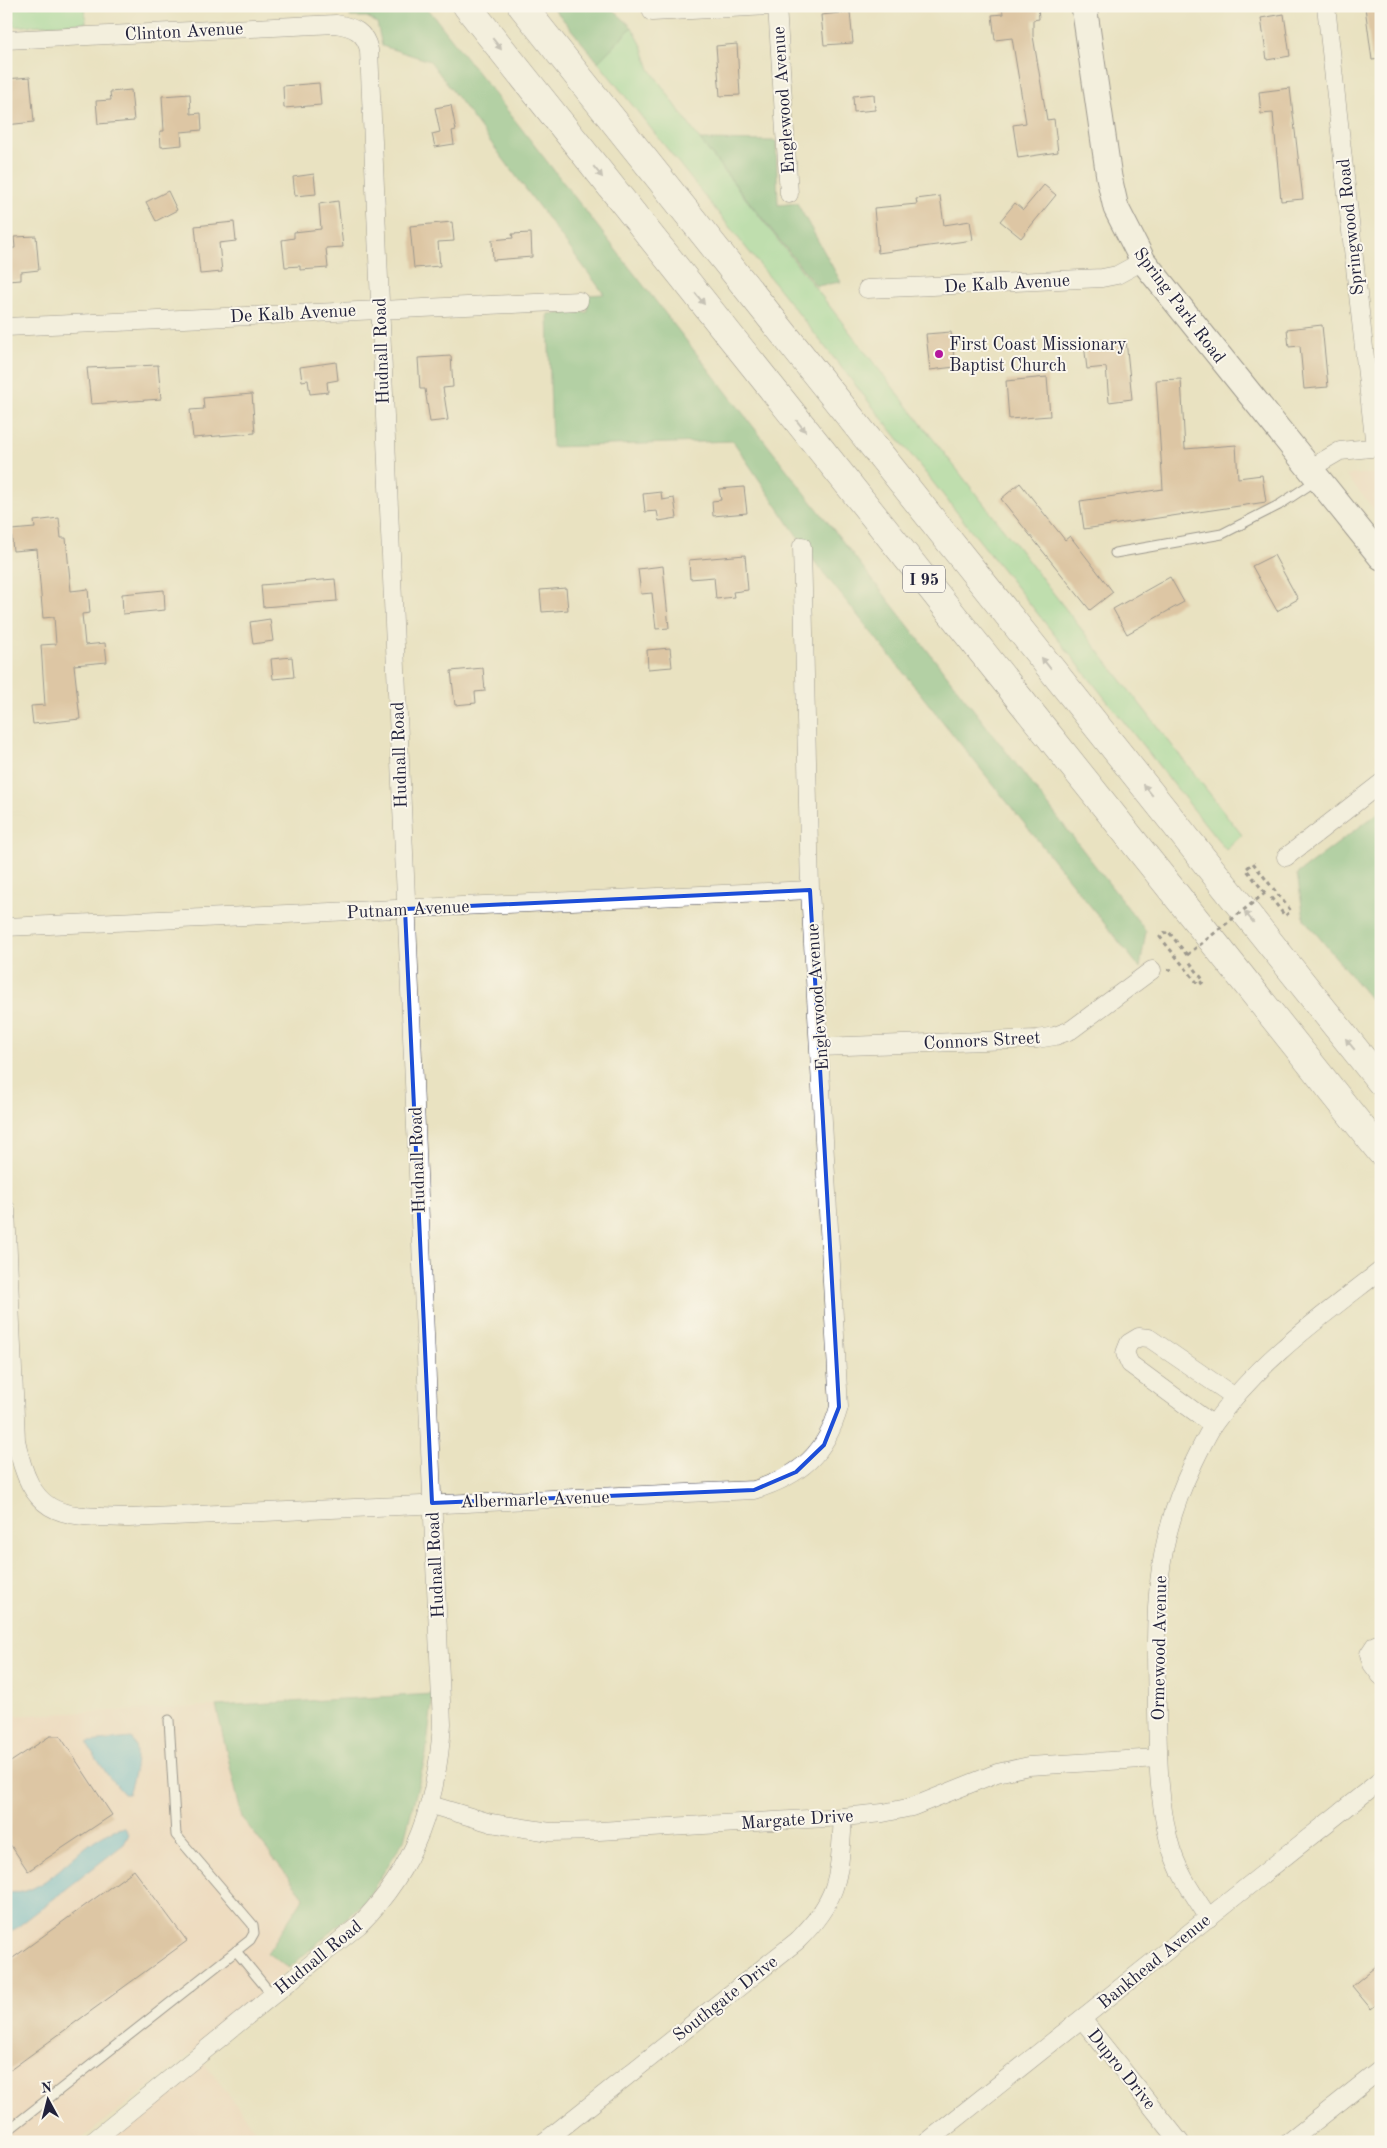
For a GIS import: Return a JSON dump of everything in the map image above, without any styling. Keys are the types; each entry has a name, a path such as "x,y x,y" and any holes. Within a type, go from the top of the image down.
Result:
{"highway":[{"name":"I 95","path":"467,6 1381,1152"},
{"name":"I 95","path":"522,6 1381,1082"}],"main road":[{"name":"Spring Park Road","path":"1084,6 1109,177 1116,208 1143,261 1313,474 1375,546"}],"street":[{"path":"652,12 772,6"},
{"name":"Englewood Avenue","path":"777,6 790,194"},
{"name":"Springwood Road","path":"1326,6 1378,447"},
{"name":"Clinton Avenue","path":"6,40 336,24 359,31"},
{"name":"Hudnall Road","path":"92,2142 359,1925 378,1906 391,1890 408,1859 431,1805 440,1754 442,1724 369,50 367,40 359,31"},
{"name":"De Kalb Avenue","path":"866,289 1102,278 1117,275 1143,261"},
{"name":"De Kalb Avenue","path":"6,327 579,301"},
{"path":"1313,474 1340,451 1378,447"},
{"name":"Englewood Avenue","path":"802,546 810,890 839,1407 834,1425 824,1445"},
{"path":"1286,857 1381,783"},
{"name":"Putnam Avenue","path":"6,927 810,890"},
{"name":"Connors Street","path":"820,1047 1037,1039 1055,1036 1071,1030 1152,970"},
{"name":"Albermarle Avenue","path":"6,1209 16,1440 21,1464 31,1488 44,1503 57,1511 76,1516 130,1518 754,1490 773,1484 796,1472 814,1458 824,1445"},
{"name":"Ormewood Avenue","path":"1208,1918 1182,1875 1169,1843 1163,1810 1158,1758 1156,1591 1161,1557 1171,1515 1182,1485 1213,1425 1235,1397 1287,1345 1380,1272"},
{"path":"1213,1425 1130,1364 1125,1353 1129,1343 1139,1337 1149,1338 1235,1397"},
{"path":"1381,1643 1375,1645 1369,1654 1372,1664 1381,1676"},
{"name":"Margate Drive","path":"431,1805 491,1823 550,1832 599,1832 843,1817 883,1813 912,1807 997,1773 1029,1766 1158,1758"},
{"name":"Bankhead Avenue","path":"927,2142 1381,1780"},
{"name":"Southgate Drive","path":"544,2142 797,1941 815,1922 830,1900 839,1875 843,1817"},
{"name":"Dupro Drive","path":"1082,2019 1180,2142"},
{"path":"1290,2142 1381,2069"}],"lane":[{"path":"1115,553 1222,534 1279,505 1313,474"},
{"path":"6,2132 236,1951 252,1936 253,1925 176,1836 169,1720"},
{"path":"236,1951 272,1996"}],"path":[{"path":"1187,958 1265,893 1246,869 1253,863 1291,911 1286,916 1269,895"},
{"path":"1168,931 1187,958 1204,981 1199,985 1160,937 1168,931"}],"highlighted area":[{"path":"810,890 839,1407 824,1445 796,1472 754,1490 432,1503 405,909"}],"shaded area":[{"path":"1381,473 1381,518 1346,475"},
{"path":"216,1706 241,1815 304,1897 267,1953 289,1968 239,2016 78,2142 6,2142 6,1716"},
{"path":"204,2063 265,2142 106,2142"}],"green space":[{"path":"6,6 85,6 86,23 6,27"},
{"path":"352,6 426,6 1146,931 1140,968 814,561 733,441 552,447 548,314 588,312 587,295 604,294 430,61 382,46 377,23 367,17 350,17"},
{"path":"552,6 609,6 632,27 598,62"},
{"path":"632,27 642,46 650,69 700,140 1242,835 1226,850 598,62"},
{"path":"700,140 776,141 778,205 797,203 841,282 816,286"},
{"path":"1378,813 1381,816 1381,1012 1304,919 1297,874"},
{"path":"433,1694 426,1755 404,1840 365,1902 289,1968 267,1953 304,1897 242,1818 216,1706"}],"water":[{"path":"132,1738 136,1751 135,1766 128,1794 124,1794 109,1777 88,1746 88,1742"},
{"path":"125,1828 129,1834 124,1844 6,1936 6,1893 22,1892 34,1888 95,1840 108,1832"}],"building":[{"path":"1002,6 1038,6 1039,19 1033,20 1033,36 1047,120 1054,119 1058,152 1018,158 1013,125 1026,123 1012,38 995,40 992,15 1003,14"},
{"path":"1381,6 1381,59 1372,60 1365,7"},
{"path":"850,12 853,43 824,45 821,15"},
{"path":"1284,14 1290,56 1267,60 1261,18"},
{"path":"737,44 740,95 720,96 716,46"},
{"path":"30,77 34,122 6,125 6,79"},
{"path":"319,83 321,105 284,108 283,86"},
{"path":"1290,88 1303,199 1281,201 1273,113 1261,114 1259,92"},
{"path":"131,90 134,121 98,124 96,101 111,100 110,92"},
{"path":"190,94 191,114 201,113 202,130 181,132 182,145 161,147 160,131 164,131 162,96"},
{"path":"874,94 875,110 854,112 853,96"},
{"path":"451,105 456,130 452,131 454,144 435,147 432,134 440,132 435,108"},
{"path":"314,174 316,194 295,196 293,177"},
{"path":"1044,185 1056,195 1021,238 1000,221 1015,203 1023,210"},
{"path":"168,191 177,210 156,221 146,202"},
{"path":"940,196 944,225 970,221 973,240 878,253 874,208 917,204 916,199"},
{"path":"338,201 343,247 326,248 328,268 300,270 300,266 285,267 282,240 294,238 294,232 321,229 319,204"},
{"path":"234,222 236,241 219,243 222,272 200,274 195,226"},
{"path":"452,222 454,241 438,242 440,266 414,268 410,226"},
{"path":"531,233 532,257 493,260 492,240 513,238 512,234"},
{"path":"36,236 39,270 21,272 21,280 6,281 6,249 15,248 14,237"},
{"path":"1322,325 1328,387 1304,389 1300,346 1289,347 1287,329"},
{"path":"951,332 955,367 930,370 926,334"},
{"path":"1126,340 1132,399 1109,402 1106,367 1087,369 1084,344"},
{"path":"451,356 453,387 443,388 448,420 430,422 425,389 420,389 418,358"},
{"path":"336,362 338,380 327,382 328,392 310,394 308,380 302,381 300,367"},
{"path":"158,365 161,399 91,404 87,368"},
{"path":"1047,377 1050,416 1009,419 1006,381"},
{"path":"1181,379 1185,449 1236,445 1238,478 1262,475 1266,502 1084,529 1080,501 1163,489 1156,380"},
{"path":"252,394 255,433 193,438 190,410 204,409 203,398"},
{"path":"1020,483 1065,540 1070,536 1113,592 1090,610 1001,499"},
{"path":"744,487 747,513 713,516 712,501 721,500 719,489"},
{"path":"661,492 662,500 674,498 677,518 659,521 657,511 645,512 643,494"},
{"path":"59,518 61,538 66,538 71,591 88,589 90,613 82,614 85,645 105,643 107,662 74,665 80,719 33,724 31,706 45,705 41,645 56,644 54,617 43,618 37,549 13,551 11,530 35,528 34,521"},
{"path":"745,555 748,590 733,592 734,597 716,599 714,577 690,579 689,560"},
{"path":"1274,555 1298,599 1277,611 1252,566"},
{"path":"663,566 669,628 656,629 652,593 641,594 638,569"},
{"path":"1170,577 1184,602 1127,634 1113,609"},
{"path":"335,579 337,601 263,607 261,585"},
{"path":"566,588 568,610 542,612 540,590"},
{"path":"164,590 165,610 123,614 122,594"},
{"path":"270,619 273,641 253,644 250,622"},
{"path":"670,648 672,667 648,669 647,650"},
{"path":"292,657 294,677 273,679 271,659"},
{"path":"483,668 485,691 475,692 476,703 455,705 451,671"},
{"path":"50,1736 60,1736 112,1815 28,1871 10,1844 6,1844 6,1765"},
{"path":"134,1870 187,1941 6,2073 6,1963"},
{"path":"1381,1962 1381,2001 1371,2009 1352,1986"}],"place":[{"name":"First Coast Missionary Baptist Church","path":"939,354"}]}
